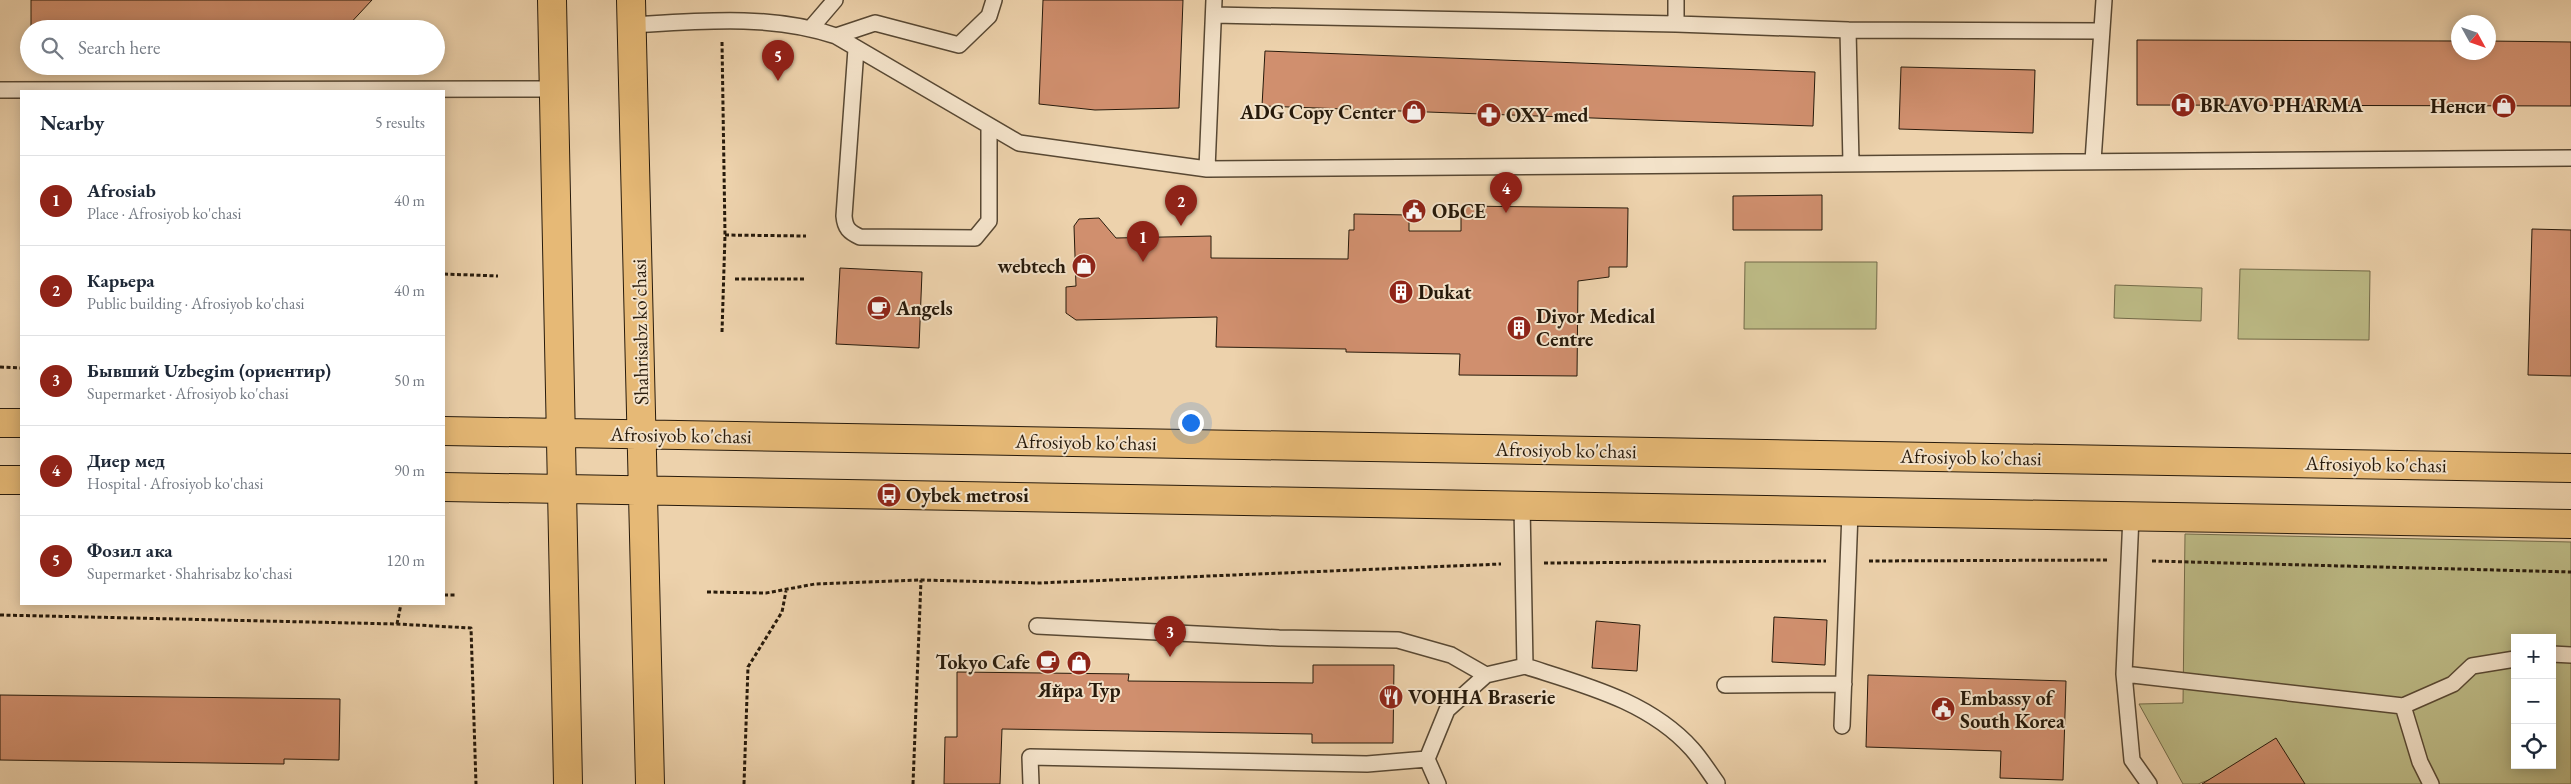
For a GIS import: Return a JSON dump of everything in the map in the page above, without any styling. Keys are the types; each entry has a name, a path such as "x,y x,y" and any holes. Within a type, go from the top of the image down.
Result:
{"main road":[{"path":"552,0 568,784"},
{"name":"Shahrisabz ko'chasi","path":"632,13 650,784"},
{"path":"0,423 20,423"},
{"name":"Afrosiyob ko'chasi","path":"445,431 2571,468"},
{"path":"0,480 20,480"},
{"path":"445,487 2571,524"}],"lane":[{"path":"811,28 835,0"},
{"path":"836,36 875,23 959,44 989,16 994,0"},
{"path":"1676,0 1676,24"},
{"path":"2093,161 2104,0"},
{"path":"1208,168 1214,8 1848,30 2102,31"},
{"path":"632,13 811,28 836,36 1019,143 1208,168 2571,158"},
{"path":"1848,30 1851,163"},
{"path":"856,49 844,216 845,226 851,233 860,237 975,238 989,221 989,126"},
{"path":"0,90 554,90"},
{"path":"1522,506 1525,666"},
{"path":"1842,726 1850,512"},
{"path":"2131,516 2124,674 2132,760 2148,784"},
{"path":"1038,626 1279,638 1398,640 1451,656 1486,675"},
{"path":"2556,654 2571,655"},
{"path":"2124,674 2402,706 2453,684 2472,666 2511,660"},
{"path":"1438,784 1427,759 1447,710 1486,675 1525,666 1617,696 1659,719 1692,748 1717,783"},
{"path":"1725,685 1844,684"},
{"path":"2402,706 2420,762 2431,784"},
{"path":"1031,784 1030,757 1367,764 1427,759"}],"path":[{"path":"722,21 725,235 722,332"},
{"path":"725,235 806,236"},
{"path":"445,274 498,276"},
{"path":"735,279 804,279"},
{"path":"0,367 20,368"},
{"path":"2213,563 2571,572"},
{"path":"707,592 766,593 815,584 921,580 1039,582 1524,564"},
{"path":"913,784 921,580"},
{"path":"744,784 748,667 782,612 786,590"},
{"path":"445,595 456,595"},
{"path":"397,624 401,605"},
{"path":"0,615 397,624 471,628 476,784"}],"shaded area":[{"path":"1745,262 1877,262 1876,329 1744,329"},
{"path":"2240,269 2370,271 2369,340 2238,339"},
{"path":"2115,285 2202,288 2201,321 2114,318"},
{"path":"2185,534 2571,542 2571,784 2305,784 2211,779 2198,784 2183,784 2139,704 2183,703"}],"building":[{"path":"31,0 372,0 353,20 31,20"},
{"path":"1043,0 1183,0 1179,108 1095,110 1039,104"},
{"path":"2137,40 2451,41 2451,60 2496,60 2496,41 2571,42 2571,106 2137,105"},
{"path":"1265,51 1815,72 1813,126 1262,106"},
{"path":"1901,67 2035,70 2033,133 1899,129"},
{"path":"1822,195 1822,230 1733,230 1733,196"},
{"path":"1461,206 1628,208 1627,267 1609,267 1609,277 1578,281 1577,376 1459,375 1460,354 1346,352 1346,349 1216,347 1217,317 1076,320 1066,313 1066,287 1076,286 1074,226 1079,219 1099,218 1116,238 1211,236 1211,258 1348,259 1349,230 1354,230 1354,214 1409,215 1409,231 1461,231"},
{"path":"2532,229 2571,230 2571,376 2528,375"},
{"name":"Angels","path":"840,268 922,272 919,348 836,344"},
{"path":"1774,617 1827,620 1825,665 1772,662"},
{"path":"1596,621 1640,625 1637,671 1592,668"},
{"path":"1313,665 1394,665 1393,743 1312,743 1312,734 1002,729 1000,784 944,784 945,737 957,737 957,672 1129,674 1128,681 1313,683"},
{"path":"1868,675 2066,681 2063,780 2000,778 2001,751 1866,747"},
{"path":"0,695 340,699 339,760 284,759 284,764 0,760"},
{"path":"2276,738 2305,784 2202,784"}],"place":[{"name":"Фозил ака","path":"778,81"},
{"name":"BRAVO PHARMA","path":"2183,105"},
{"name":"Ненси","path":"2504,106"},
{"name":"ADG Copy Center","path":"1414,112"},
{"name":"OXY med","path":"1489,115"},
{"name":"ОБСЕ","path":"1414,211"},
{"name":"Диер мед","path":"1506,213"},
{"name":"Карьера","path":"1181,226"},
{"name":"Afrosiab","path":"1143,262"},
{"name":"webtech","path":"1084,266"},
{"name":"Dukat","path":"1401,292"},
{"name":"Angels","path":"879,308"},
{"name":"Diyor Medical Centre","path":"1519,328"},
{"name":"Oybek metrosi","path":"889,495"},
{"name":"Бывший Uzbegim (ориентир)","path":"1170,657"},
{"name":"Tokyo Cafe","path":"1048,662"},
{"name":"Яйра Тур","path":"1079,663"},
{"name":"VOHHA Braserie","path":"1391,697"},
{"name":"Embassy of South Korea","path":"1943,709"}]}
